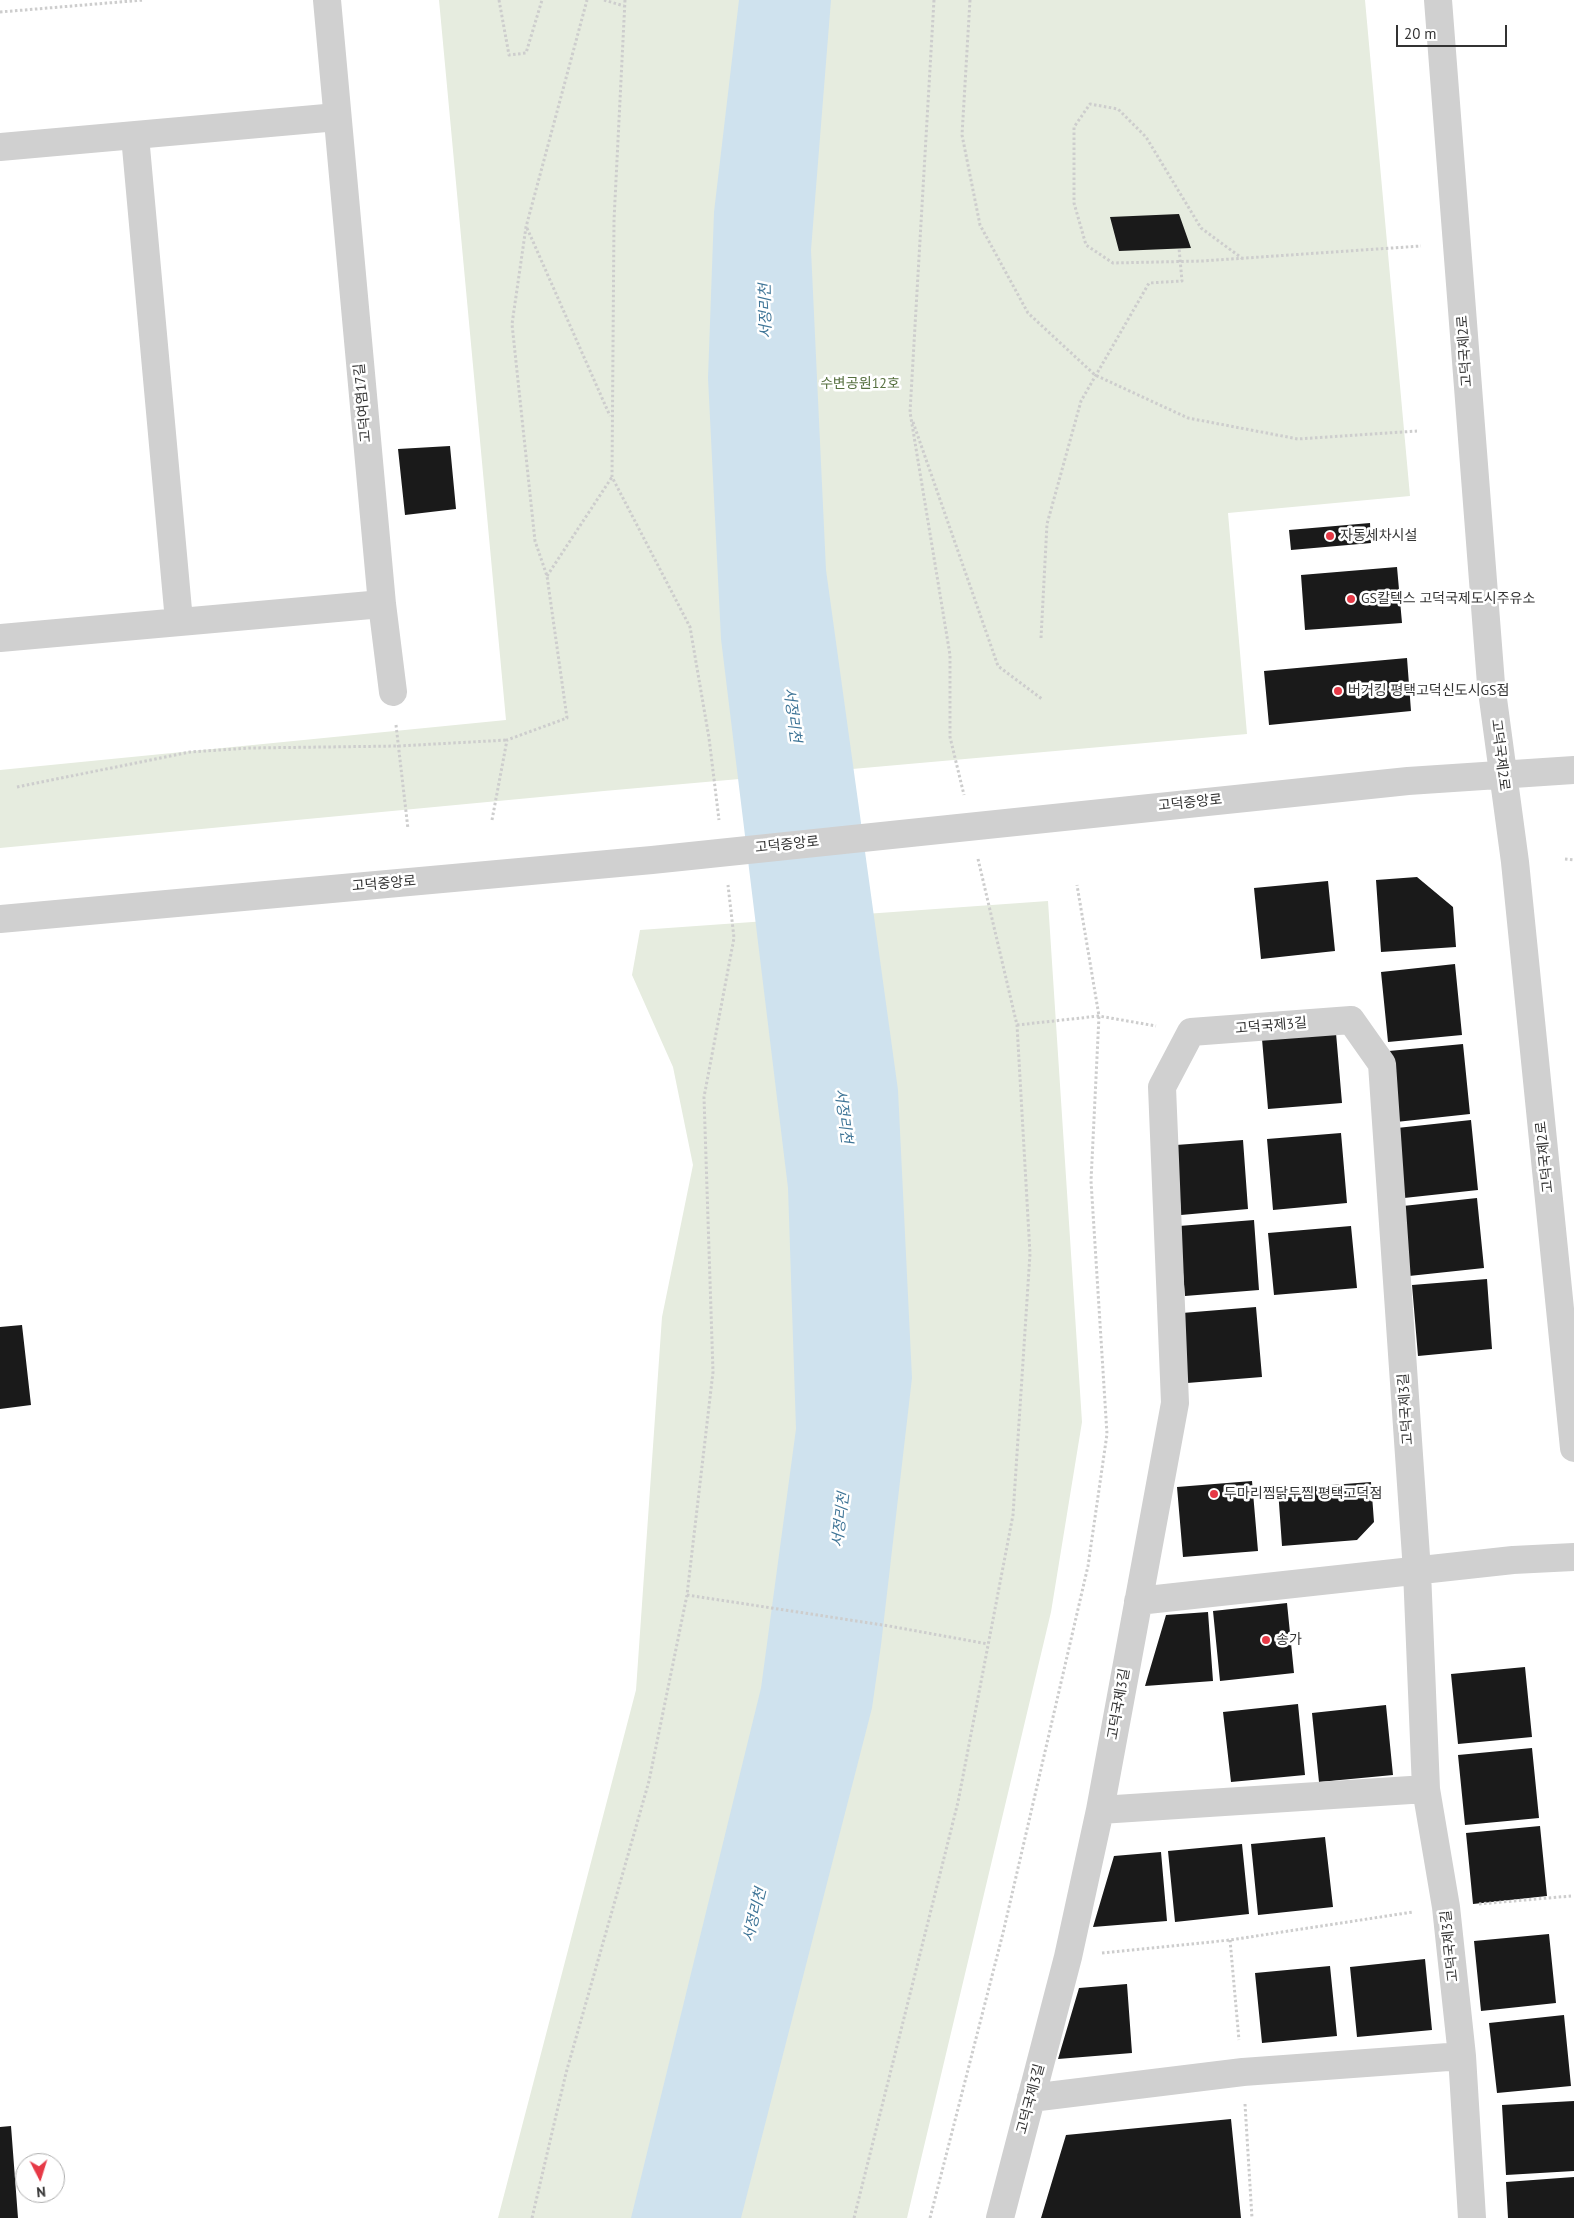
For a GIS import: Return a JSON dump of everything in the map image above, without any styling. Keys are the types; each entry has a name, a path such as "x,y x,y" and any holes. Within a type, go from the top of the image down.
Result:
{"street":[{"name":"고덕여염17길","path":"327,0 382,604 393,692"},
{"name":"고덕국제2로","path":"1438,0 1491,684 1515,862 1574,1448"},
{"path":"0,147 337,117"},
{"path":"135,136 179,621"},
{"path":"0,638 382,604"},
{"name":"고덕중앙로","path":"1,914 652,860 1408,781 1502,773 1574,770"},
{"name":"고덕국제3길","path":"1000,2218 1068,1957 1100,1810 1174,1403 1162,1087 1191,1032 1351,1020 1382,1064 1417,1571 1426,1789 1446,1907 1462,2056 1472,2218"},
{"path":"1138,1601 1513,1560 1574,1557"},
{"path":"1100,1810 1426,1789"},
{"path":"1031,2098 1242,2072 1462,2056"}],"path":[{"path":"0,12 144,0"},
{"path":"500,0 509,54 526,53 542,0"},
{"path":"17,787 190,752 249,748 399,746 507,740 567,718 546,576 535,541 512,324 526,227 587,0"},
{"path":"604,0 624,6"},
{"path":"625,0 614,220 612,477 690,627 709,738 720,824"},
{"path":"934,0 910,412 950,655 950,737 966,804"},
{"path":"970,0 962,135 980,225 1028,313 1094,375 1188,418 1298,439 1417,431"},
{"path":"1243,259 1201,228 1146,137 1118,109 1090,104 1074,127 1074,203 1086,245 1113,263 1243,259 1421,246"},
{"path":"526,227 611,418"},
{"path":"1041,638 1047,524 1081,401 1094,375 1149,283 1182,281 1179,248"},
{"path":"910,412 998,666 1042,699"},
{"path":"546,576 612,477"},
{"path":"393,692 408,829"},
{"path":"492,820 507,740"},
{"path":"854,2218 958,1802 1013,1515 1030,1254 1017,1026 977,852"},
{"path":"1565,859 1574,860"},
{"path":"532,2218 566,2073 649,1781 687,1595 713,1372 704,1097 734,938 727,881"},
{"path":"930,2218 1003,1932 1088,1566 1107,1434 1091,1181 1099,1016 1077,885"},
{"path":"1017,1026 1099,1016 1191,1032"},
{"path":"687,1595 889,1626 988,1644"},
{"path":"1068,1957 1230,1940 1446,1907 1570,1896"}],"green space":[{"name":"수변공원12호","path":"439,0 1365,0 1410,496 1228,513 1247,734 604,791 0,848 0,770 506,720"},
{"path":"1048,901 1082,1422 1051,1612 907,2218 498,2218 636,1690 662,1317 693,1165 673,1067 632,975 640,930"}],"water":[{"name":"서정리천","path":"739,0 831,0 811,250 826,570 898,1090 912,1378 872,1708 741,2218 631,2218 761,1688 796,1429 788,1188 721,639 708,378 714,212"}],"building":[{"path":"1179,214 1191,248 1119,251 1110,217"},
{"path":"450,446 456,509 405,515 398,449"},
{"name":"자동세차시설","path":"1370,523 1371,543 1291,550 1289,530"},
{"name":"GS칼텍스 고덕국제도시주유소","path":"1397,567 1402,623 1305,630 1301,575"},
{"name":"버거킹 평택고덕신도시GS점","path":"1407,658 1411,711 1269,725 1264,671"},
{"path":"1417,877 1453,907 1456,947 1381,952 1376,880"},
{"path":"1328,881 1335,951 1261,959 1254,888"},
{"path":"1455,964 1462,1035 1388,1042 1381,972"},
{"path":"1336,1033 1342,1103 1268,1109 1262,1039"},
{"path":"1463,1044 1470,1114 1396,1122 1389,1051"},
{"path":"1471,1120 1478,1190 1404,1198 1397,1128"},
{"path":"1341,1133 1347,1203 1273,1210 1267,1139"},
{"path":"1243,1140 1248,1209 1181,1215 1176,1145"},
{"path":"1477,1198 1484,1268 1409,1276 1403,1206"},
{"path":"1254,1220 1259,1290 1185,1296 1179,1226"},
{"path":"1351,1226 1357,1288 1274,1295 1268,1233"},
{"path":"1487,1279 1492,1349 1418,1356 1412,1285"},
{"path":"1256,1307 1262,1377 1187,1383 1182,1313"},
{"path":"22,1325 31,1405 0,1409 0,1327"},
{"path":"1252,1481 1258,1551 1183,1557 1177,1487"},
{"path":"1371,1482 1374,1522 1357,1540 1282,1546 1278,1489"},
{"path":"1287,1603 1294,1673 1220,1681 1213,1611"},
{"path":"1208,1612 1213,1681 1145,1686 1166,1615"},
{"path":"1525,1667 1532,1737 1458,1744 1451,1674"},
{"path":"1298,1704 1305,1775 1231,1782 1223,1712"},
{"path":"1386,1705 1393,1775 1319,1782 1312,1713"},
{"path":"1532,1748 1539,1818 1465,1825 1458,1755"},
{"path":"1540,1826 1547,1896 1473,1904 1466,1833"},
{"path":"1325,1837 1333,1907 1258,1915 1251,1844"},
{"path":"1242,1844 1249,1914 1175,1922 1168,1851"},
{"path":"1161,1852 1167,1921 1093,1927 1114,1856"},
{"path":"1549,1934 1556,2003 1481,2011 1474,1941"},
{"path":"1425,1959 1432,2030 1357,2037 1350,1967"},
{"path":"1330,1966 1337,2036 1262,2043 1255,1973"},
{"path":"1127,1984 1132,2053 1058,2059 1079,1988"},
{"path":"1564,2015 1571,2086 1497,2093 1489,2023"},
{"path":"1574,2101 1574,2171 1506,2175 1502,2105"},
{"path":"1231,2119 1241,2218 1041,2218 1066,2135"},
{"path":"11,2126 15,2203 17,2203 18,2218 0,2218 0,2127"},
{"path":"1574,2177 1574,2218 1508,2218 1506,2182"}],"place":[{"name":"자동세차시설","path":"1330,536"},
{"name":"GS칼텍스 고덕국제도시주유소","path":"1351,599"},
{"name":"버거킹 평택고덕신도시GS점","path":"1338,691"},
{"name":"두마리찜닭두찜 평택고덕점","path":"1214,1494"},
{"name":"송가","path":"1266,1640"}]}
